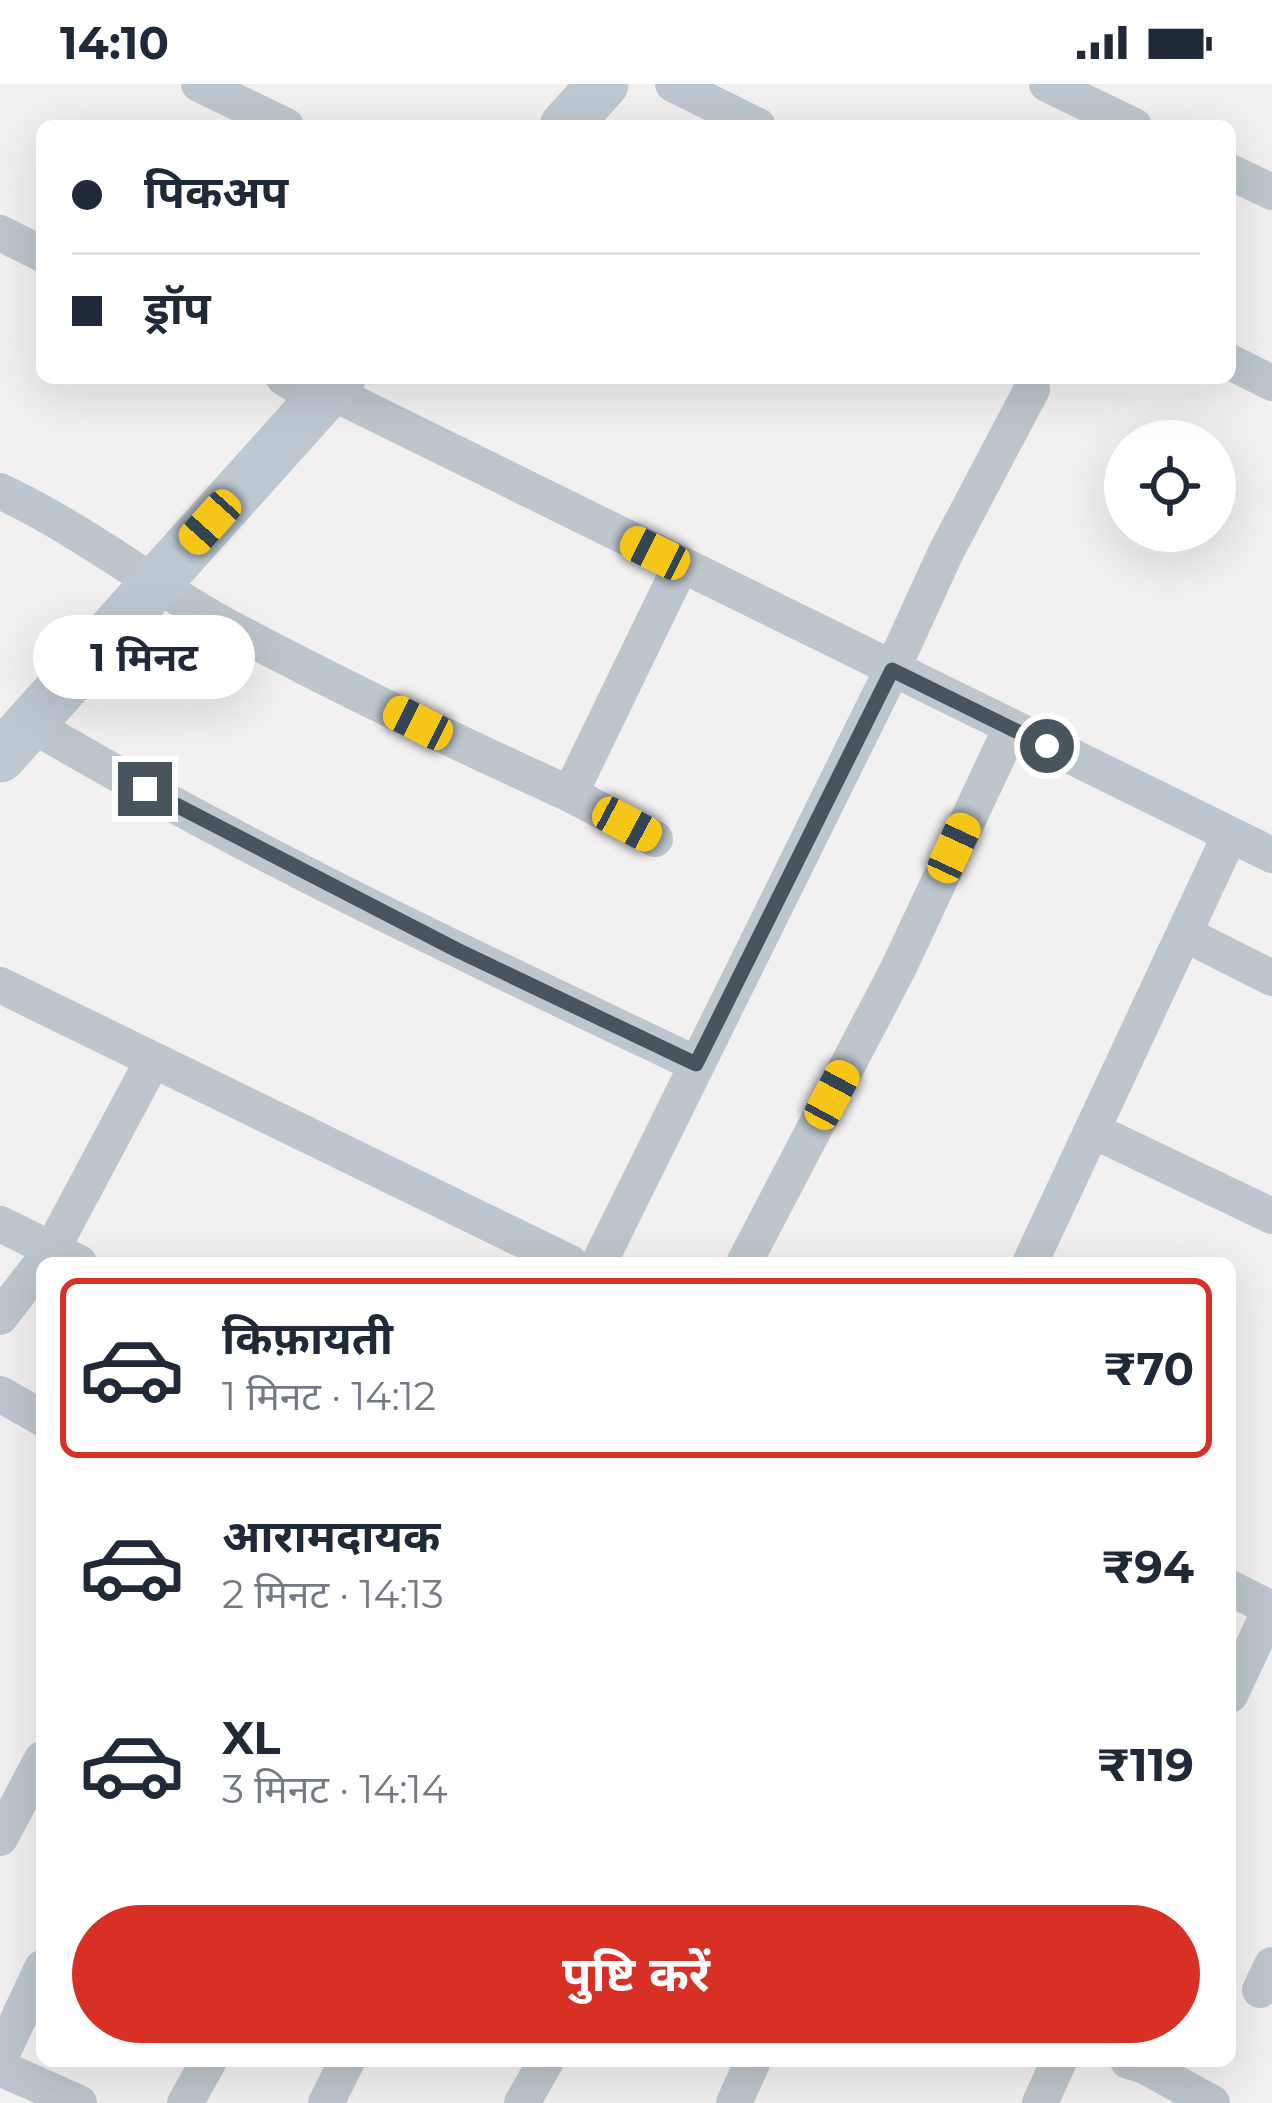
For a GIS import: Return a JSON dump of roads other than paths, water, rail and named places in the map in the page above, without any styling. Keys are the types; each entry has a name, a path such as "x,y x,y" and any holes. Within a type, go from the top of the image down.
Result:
{"main road":[{"path":"15,740 155,584 318,387"}],"street":[{"path":"199,84 274,120"},
{"path":"673,84 746,120"},
{"path":"1046,84 1121,120"},
{"path":"1236,175 1272,192"},
{"path":"0,233 36,251"},
{"path":"1236,365 1272,383"},
{"path":"318,387 1272,856"},
{"path":"602,1257 946,552 1032,389"},
{"path":"0,491 99,544 229,627 655,839"},
{"path":"570,794 681,566"},
{"path":"747,1257 898,969 1011,728"},
{"path":"15,740 106,769 436,939 696,1064"},
{"path":"1033,1257 1230,835"},
{"path":"1187,935 1272,978"},
{"path":"0,985 558,1257"},
{"path":"0,1224 65,1257 153,1060"},
{"path":"1094,1131 1272,1216"},
{"path":"0,1318 36,1284"},
{"path":"0,1394 36,1415"},
{"path":"1236,1591 1271,1608 1236,1682"},
{"path":"0,1838 36,1770"},
{"path":"0,2058 36,1981"},
{"path":"185,2103 206,2067"},
{"path":"326,2103 344,2067"},
{"path":"522,2103 543,2067"},
{"path":"734,2103 750,2067"},
{"path":"1040,2103 1056,2067"},
{"path":"1147,2067 1212,2103"},
{"path":"0,2068 80,2103"}]}
